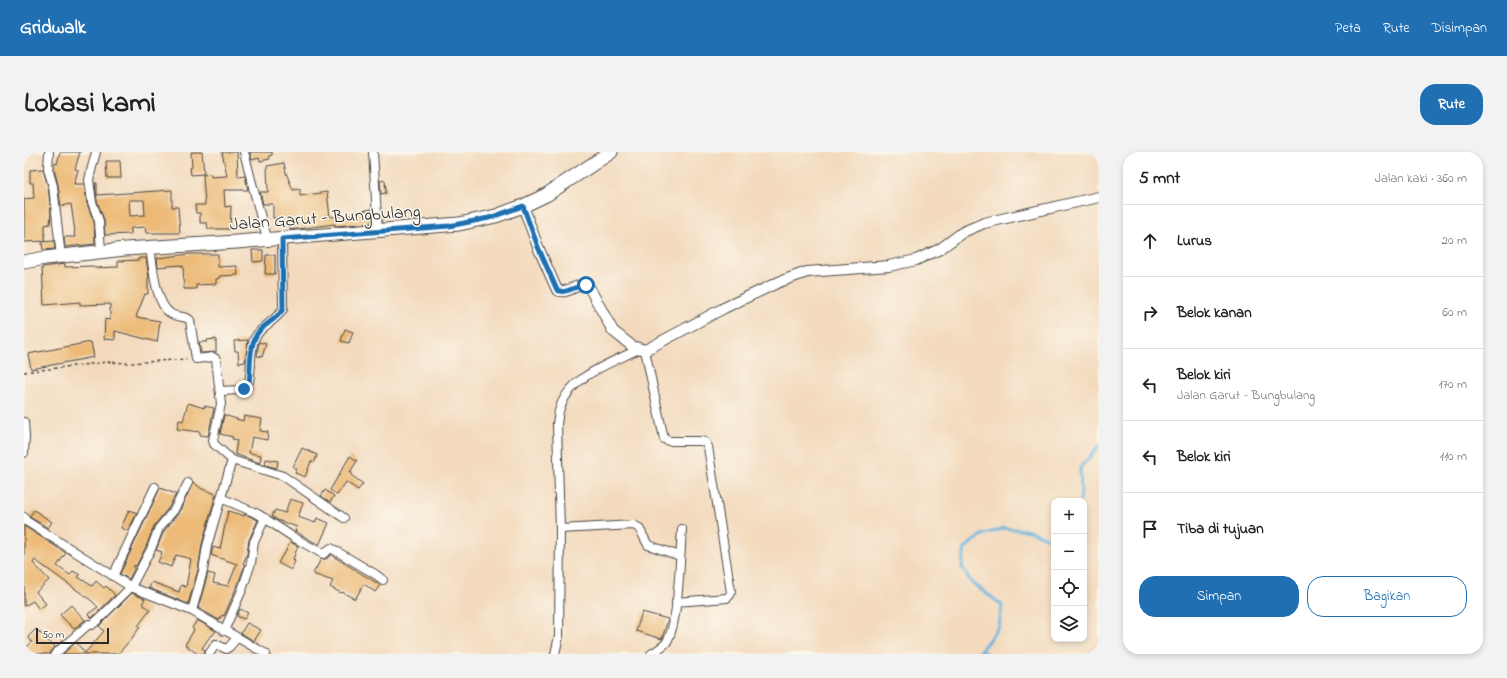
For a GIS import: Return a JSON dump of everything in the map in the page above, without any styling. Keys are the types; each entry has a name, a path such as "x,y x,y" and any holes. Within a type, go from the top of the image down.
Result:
{"main road":[{"name":"Jalan Garut - Bungbulang","path":"24,262 101,251 378,232 459,224 496,216 523,206 546,195 611,152"}],"street":[{"path":"49,152 48,169 53,186 61,257"},
{"path":"96,152 90,171 89,180 93,208 99,221 101,251"},
{"path":"244,152 259,212 268,240"},
{"path":"373,152 378,232"},
{"path":"555,654 559,636 560,529 557,424 560,408 571,389 587,376 738,300 792,277 819,270 889,266 916,260 940,249 962,232 972,227 1099,197"},
{"path":"523,206 538,247 557,290 560,292 565,292 582,285 589,287 613,331 632,346 642,349"},
{"path":"220,391 240,390 248,386 253,340 262,329 281,313 283,309 282,239"},
{"path":"150,248 161,301 168,312 173,316 188,318 190,320 196,359 212,357 216,359 221,407 213,440 217,447 232,460 284,476 344,518"},
{"path":"642,349 664,439 669,441 701,441 708,447 731,592 728,598 676,602"},
{"path":"24,422 24,453"},
{"path":"192,611 203,571 207,546 232,460"},
{"path":"55,654 89,624 92,625 131,587 151,549 159,528 174,510 188,483"},
{"path":"113,576 155,487"},
{"path":"221,498 258,514 293,537 323,554 331,548 383,580"},
{"path":"24,517 26,521 131,587 192,611 266,654"},
{"path":"224,630 242,590 251,563 254,542 264,518"},
{"path":"560,529 634,525 639,528 648,545 680,556"},
{"path":"651,654 666,642 673,625 682,529"},
{"path":"209,654 216,644 226,649 237,638"}],"path":[{"path":"24,372 107,362 131,363 196,359"}],"building":[{"path":"60,152 80,152 75,169 78,170 74,184 84,184 87,204 94,222 95,244 65,247 64,237 75,237 75,232 71,204 61,206 54,168 55,163 57,164"},
{"path":"191,152 202,152 204,174 191,175"},
{"path":"222,152 237,152 238,177 245,176 248,190 224,190 225,207 231,206 230,229 208,229 207,223 200,223 200,213 196,213 195,205 205,205 203,175 211,174 211,177 227,176"},
{"path":"250,152 272,152 272,155 269,156 270,159 260,161 259,158 252,160"},
{"path":"106,161 120,161 121,178 107,178"},
{"path":"284,163 286,173 293,190 300,189 300,196 327,192 330,217 354,215 354,213 371,209 372,223 335,226 335,224 290,230 290,225 277,225 277,218 273,218 273,204 263,204 260,192 268,192 267,166"},
{"path":"43,169 48,187 51,213 50,224 45,225 45,241 24,242 24,199 34,198 33,183 30,183 30,170"},
{"path":"385,180 386,193 381,194 380,181"},
{"path":"95,183 97,183 97,195 172,190 172,207 178,207 180,233 146,233 145,227 131,228 131,234 105,235 104,220 97,201","holes":["129,200 144,200 145,215 130,216"]},
{"path":"54,241 55,249 43,250 42,242"},
{"path":"252,250 263,250 263,261 253,262"},
{"path":"190,254 218,254 218,267 237,266 238,275 219,276 220,278 216,279 216,284 196,285 196,289 184,289 183,266 158,267 157,258"},
{"path":"266,255 275,255 275,274 265,274"},
{"path":"139,258 146,258 149,278 148,294 145,294 136,317 160,321 157,342 115,331 115,340 104,339 105,319 110,320 110,304 80,305 80,302 44,305 42,267 65,264 65,267 118,267 118,261 139,260"},
{"path":"345,329 353,332 349,343 341,341"},
{"path":"216,339 216,352 201,353 199,342 207,342 207,340"},
{"path":"248,340 245,362 239,363 238,351 235,351 234,341"},
{"path":"91,342 94,357 31,369 28,354"},
{"path":"259,342 266,344 262,357 257,356"},
{"path":"188,403 204,408 204,406 214,408 208,436 200,435 200,432 177,429 179,420 183,421"},
{"path":"224,415 243,421 244,416 262,419 260,431 268,432 267,440 252,437 249,453 261,455 260,463 235,454 237,440 232,439 233,437 220,434"},
{"path":"302,448 317,455 314,463 311,461 305,477 295,473 297,469 293,467"},
{"path":"350,456 357,461 350,472 352,473 351,475 363,484 358,490 346,482 337,495 330,490"},
{"path":"266,459 278,461 277,468 265,465"},
{"path":"193,482 202,489 216,494 202,544 198,570 188,604 149,588 152,582 179,592 181,585 186,587 191,559 176,555 171,567 158,562 162,552 156,550 164,531 179,513"},
{"path":"160,488 176,494 169,507 154,526 146,547 136,566 134,565 134,570 129,579 120,574"},
{"path":"325,490 334,496 330,502 321,496"},
{"path":"290,499 303,503 298,517 315,523 317,518 329,523 319,545 295,531 297,527 277,520 272,516 275,510 285,513"},
{"path":"34,510 52,522 48,528 30,517"},
{"path":"129,510 137,513 128,531 121,528"},
{"path":"228,511 245,516 245,514 258,520 249,540 247,554 243,564 245,565 238,584 224,616 222,615 219,620 198,608 208,573 215,575 213,583 228,586 237,564 211,555 213,547 220,549"},
{"path":"24,526 66,553 57,566 70,575 73,571 80,575 78,577 92,586 96,581 104,588 106,586 115,595 92,618 88,614 98,607 92,601 35,560 33,563 49,580 36,592 46,604 39,609 33,601 24,606"},
{"path":"290,542 298,546 293,559 295,561 291,570 278,563 283,554 284,555"},
{"path":"331,555 380,585 375,592 364,584 355,599 330,587 333,581 313,574 321,559 326,559"},
{"path":"132,593 145,599 142,604 150,610 138,626 140,627 132,638 118,654 63,654 76,642 85,653 104,631 99,626"},
{"path":"71,605 85,620 74,629 60,615"},
{"path":"240,609 248,613 244,619 237,616"},
{"path":"642,612 668,619 662,639 636,631"},
{"path":"197,620 216,631 212,636 211,635 202,648 205,650 204,654 198,654 185,645 194,630 192,628"},
{"path":"247,623 261,630 254,641 241,633"},
{"path":"36,629 55,647 50,654 24,654 24,650 32,642 28,637"}],"waterway":[{"path":"1080,498 1080,468 1099,446"},
{"path":"987,654 980,651 999,627 1002,605 971,582 962,567 965,548 982,535 1004,528 1030,531 1051,540"}],"route":[{"path":"244,389 249,384 253,340 262,329 281,313 283,309 282,239 449,226 489,218 523,206 538,247 557,290 560,292 565,292 582,285 586,285"}]}
